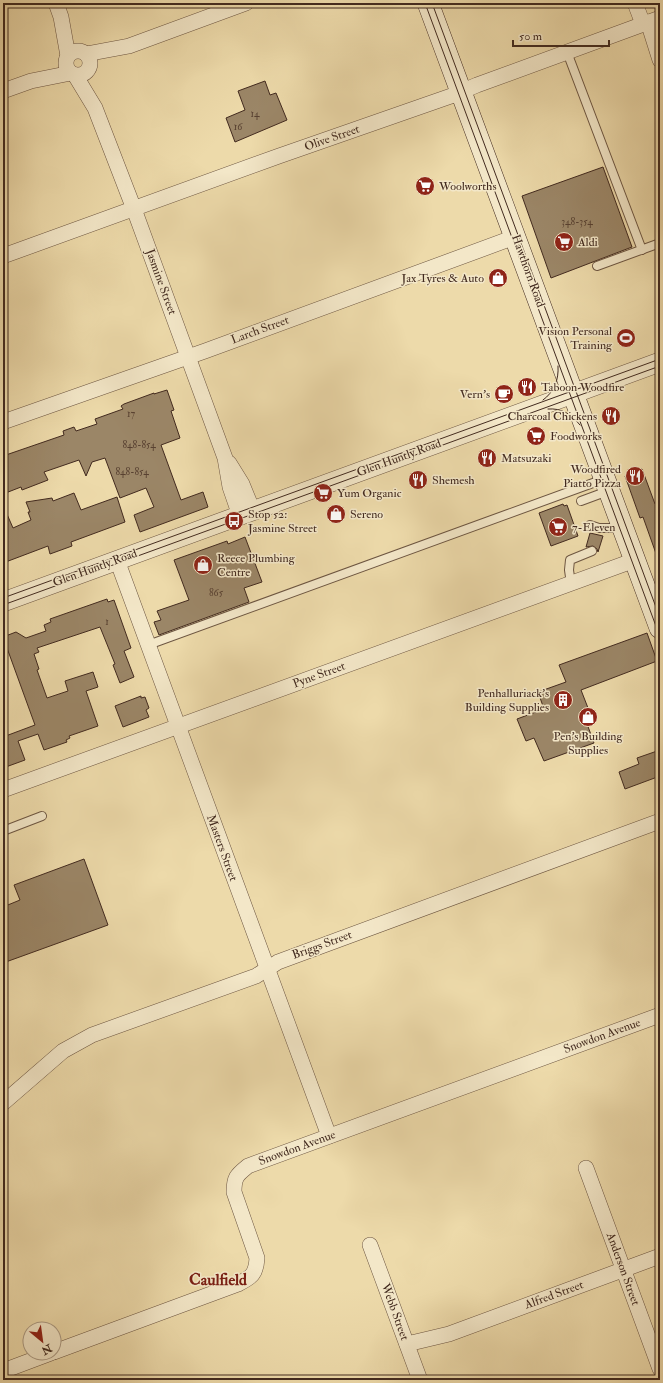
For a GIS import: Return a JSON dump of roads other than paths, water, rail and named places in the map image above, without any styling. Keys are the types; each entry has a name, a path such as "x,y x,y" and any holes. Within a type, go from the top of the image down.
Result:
{"main road":[{"name":"Hawthorn Road","path":"428,3 635,560 656,603 660,628"}],"street":[{"path":"3,91 246,3"},
{"path":"635,3 648,22 660,59"},
{"name":"Jasmine Street","path":"59,10 225,458 242,484 246,513"},
{"name":"Olive Street","path":"3,256 461,92 648,22"},
{"name":"Larch Street","path":"3,422 515,237"},
{"name":"Glen Huntly Road","path":"3,602 660,362"},
{"name":"Masters Street","path":"117,560 266,969 329,1136"},
{"name":"Pyne Street","path":"3,790 635,560"},
{"name":"Briggs Street","path":"3,1103 63,1051 92,1035 256,976 278,962 660,821"},
{"name":"Snowdon Avenue","path":"62,1349 238,1284 251,1277 257,1269 257,1258 234,1192 234,1181 239,1173 248,1166 660,1015"},
{"name":"Anderson Street","path":"586,1168 660,1369"},
{"name":"Webb Street","path":"370,1245 420,1380"},
{"name":"Alfred Street","path":"409,1349 660,1256"},
{"name":"Snowdon Avenue","path":"3,1371 29,1361"}],"lane":[{"path":"567,52 642,250"},
{"path":"597,266 660,243"},
{"path":"581,501 607,485"},
{"path":"148,646 607,485"},
{"path":"590,526 598,531 623,528"},
{"path":"571,584 569,570 570,560 592,551"},
{"path":"3,831 42,816"}],"tram line":[{"path":"425,3 660,637"},
{"path":"432,3 660,618"},
{"path":"3,598 660,359"},
{"path":"543,400 553,389 557,381 558,366"},
{"path":"3,605 660,366"},
{"path":"548,409 566,412 580,425"}],"place":[{"name":"Woolworths","path":"425,186"},
{"name":"Aldi","path":"564,242"},
{"name":"Jax Tyres & Auto","path":"498,278"},
{"name":"Vision Personal Training","path":"626,338"},
{"name":"Taboon Woodfire","path":"527,387"},
{"name":"Vern’s","path":"504,394"},
{"name":"Charcoal Chickens","path":"611,416"},
{"name":"Foodworks","path":"536,436"},
{"name":"Matsuzaki","path":"487,458"},
{"name":"Woodfired Piatto Pizza","path":"635,476"},
{"name":"Shemesh","path":"418,480"},
{"name":"Yum Organic","path":"323,493"},
{"name":"Sereno","path":"336,514"},
{"name":"Stop 52: Jasmine Street","path":"234,521"},
{"name":"7-Eleven","path":"558,527"},
{"name":"Reece Plumbing Centre","path":"203,565"},
{"name":"Penhalluriack's Building Supplies","path":"563,700"},
{"name":"Pen's Building Supplies","path":"588,717"}],"district":[{"name":"Caulfield","path":"218,1280"}]}
